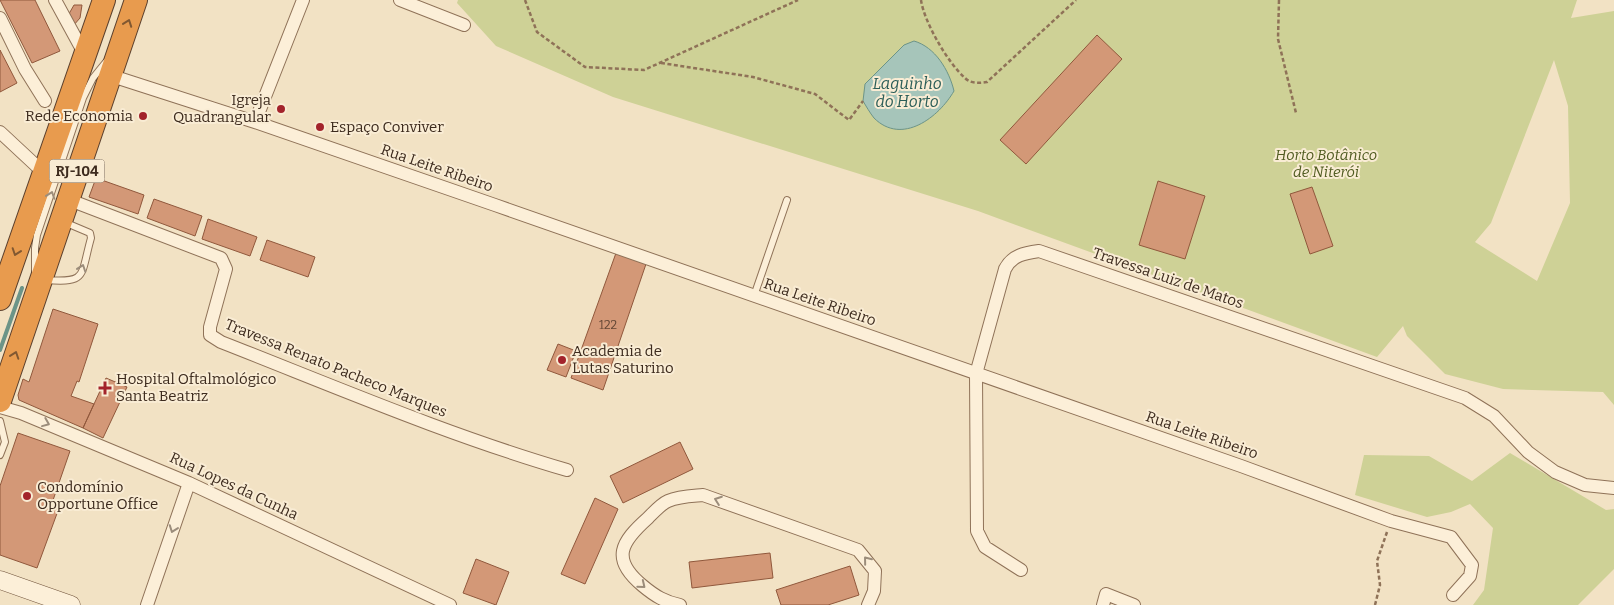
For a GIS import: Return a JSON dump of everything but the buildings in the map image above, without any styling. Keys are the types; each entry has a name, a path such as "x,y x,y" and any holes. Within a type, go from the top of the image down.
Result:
{"highway":[{"name":"RJ-104","path":"0,298 104,0"},
{"name":"RJ-104","path":"0,401 136,0"}],"street":[{"path":"56,0 85,55"},
{"path":"255,122 302,0"},
{"path":"400,0 464,25"},
{"path":"0,18 25,69 45,101"},
{"name":"Rua Leite Ribeiro","path":"109,75 255,122 1241,466 1391,521 1451,537 1472,565 1472,571 1453,596"},
{"path":"0,132 44,173"},
{"name":"Travessa Renato Pacheco Marques","path":"67,199 221,258 226,269 210,328 210,335 222,342 436,425 525,458 567,470"},
{"name":"Travessa Luiz de Matos","path":"1021,570 985,547 977,531 976,374 1005,269 1013,258 1024,252 1039,251 1465,398 1494,416 1528,452 1555,472 1585,485 1614,488"},
{"name":"Rua Lopes da Cunha","path":"0,407 21,413 189,483 450,605"},
{"path":"147,605 189,483"},
{"path":"680,605 663,603 632,577 624,565 622,551 628,535 667,501 684,496 703,495 858,550 875,571 874,591 868,605"},
{"path":"0,580 71,605"},
{"path":"1103,605 1106,594 1134,605"}],"lane":[{"path":"75,85 100,37 112,0"},
{"path":"60,220 90,233 91,238 80,274 77,279 70,282 38,288 36,241 83,98 93,78 119,47"},
{"path":"754,296 787,200"},
{"path":"0,421 5,442 0,455"}],"path":[{"path":"526,0 537,32 585,67 644,70 798,0"},
{"path":"921,0 932,33 965,79 976,83 987,82 1076,0"},
{"path":"1279,0 1278,39 1296,113"},
{"path":"660,63 753,77 815,94 849,120 863,101"},
{"path":"1375,605 1380,585 1377,561 1391,521"}],"green space":[{"name":"Horto Botânico de Niterói","path":"458,0 1577,0 1571,18 1614,11 1614,405 1603,392 1503,389 1445,374 1407,336 1403,326 1377,357 978,211 613,97 496,46 457,3","holes":["1554,60 1568,106 1570,203 1537,281 1475,242 1491,223"]},
{"path":"1510,453 1606,510 1614,509 1614,569 1578,605 1473,605 1484,590 1493,528 1470,504 1451,512 1427,517 1355,495 1364,455 1429,456 1472,481"}],"water":[{"name":"Laguinho do Horto","path":"914,41 928,48 940,60 949,75 954,91 939,110 919,125 908,129 896,129 885,126 871,114 863,101 865,84 904,45"}],"waterway":[{"path":"0,350 22,288"}],"place":[{"name":"Igreja Quadrangular","path":"281,109"},
{"name":"Rede Economia","path":"143,116"},
{"name":"Espaço Conviver","path":"320,127"},
{"name":"Academia de Lutas Saturino","path":"562,360"},
{"name":"Hospital Oftalmológico Santa Beatriz","path":"105,388"},
{"name":"Condomínio Opportune Office","path":"27,496"}]}
